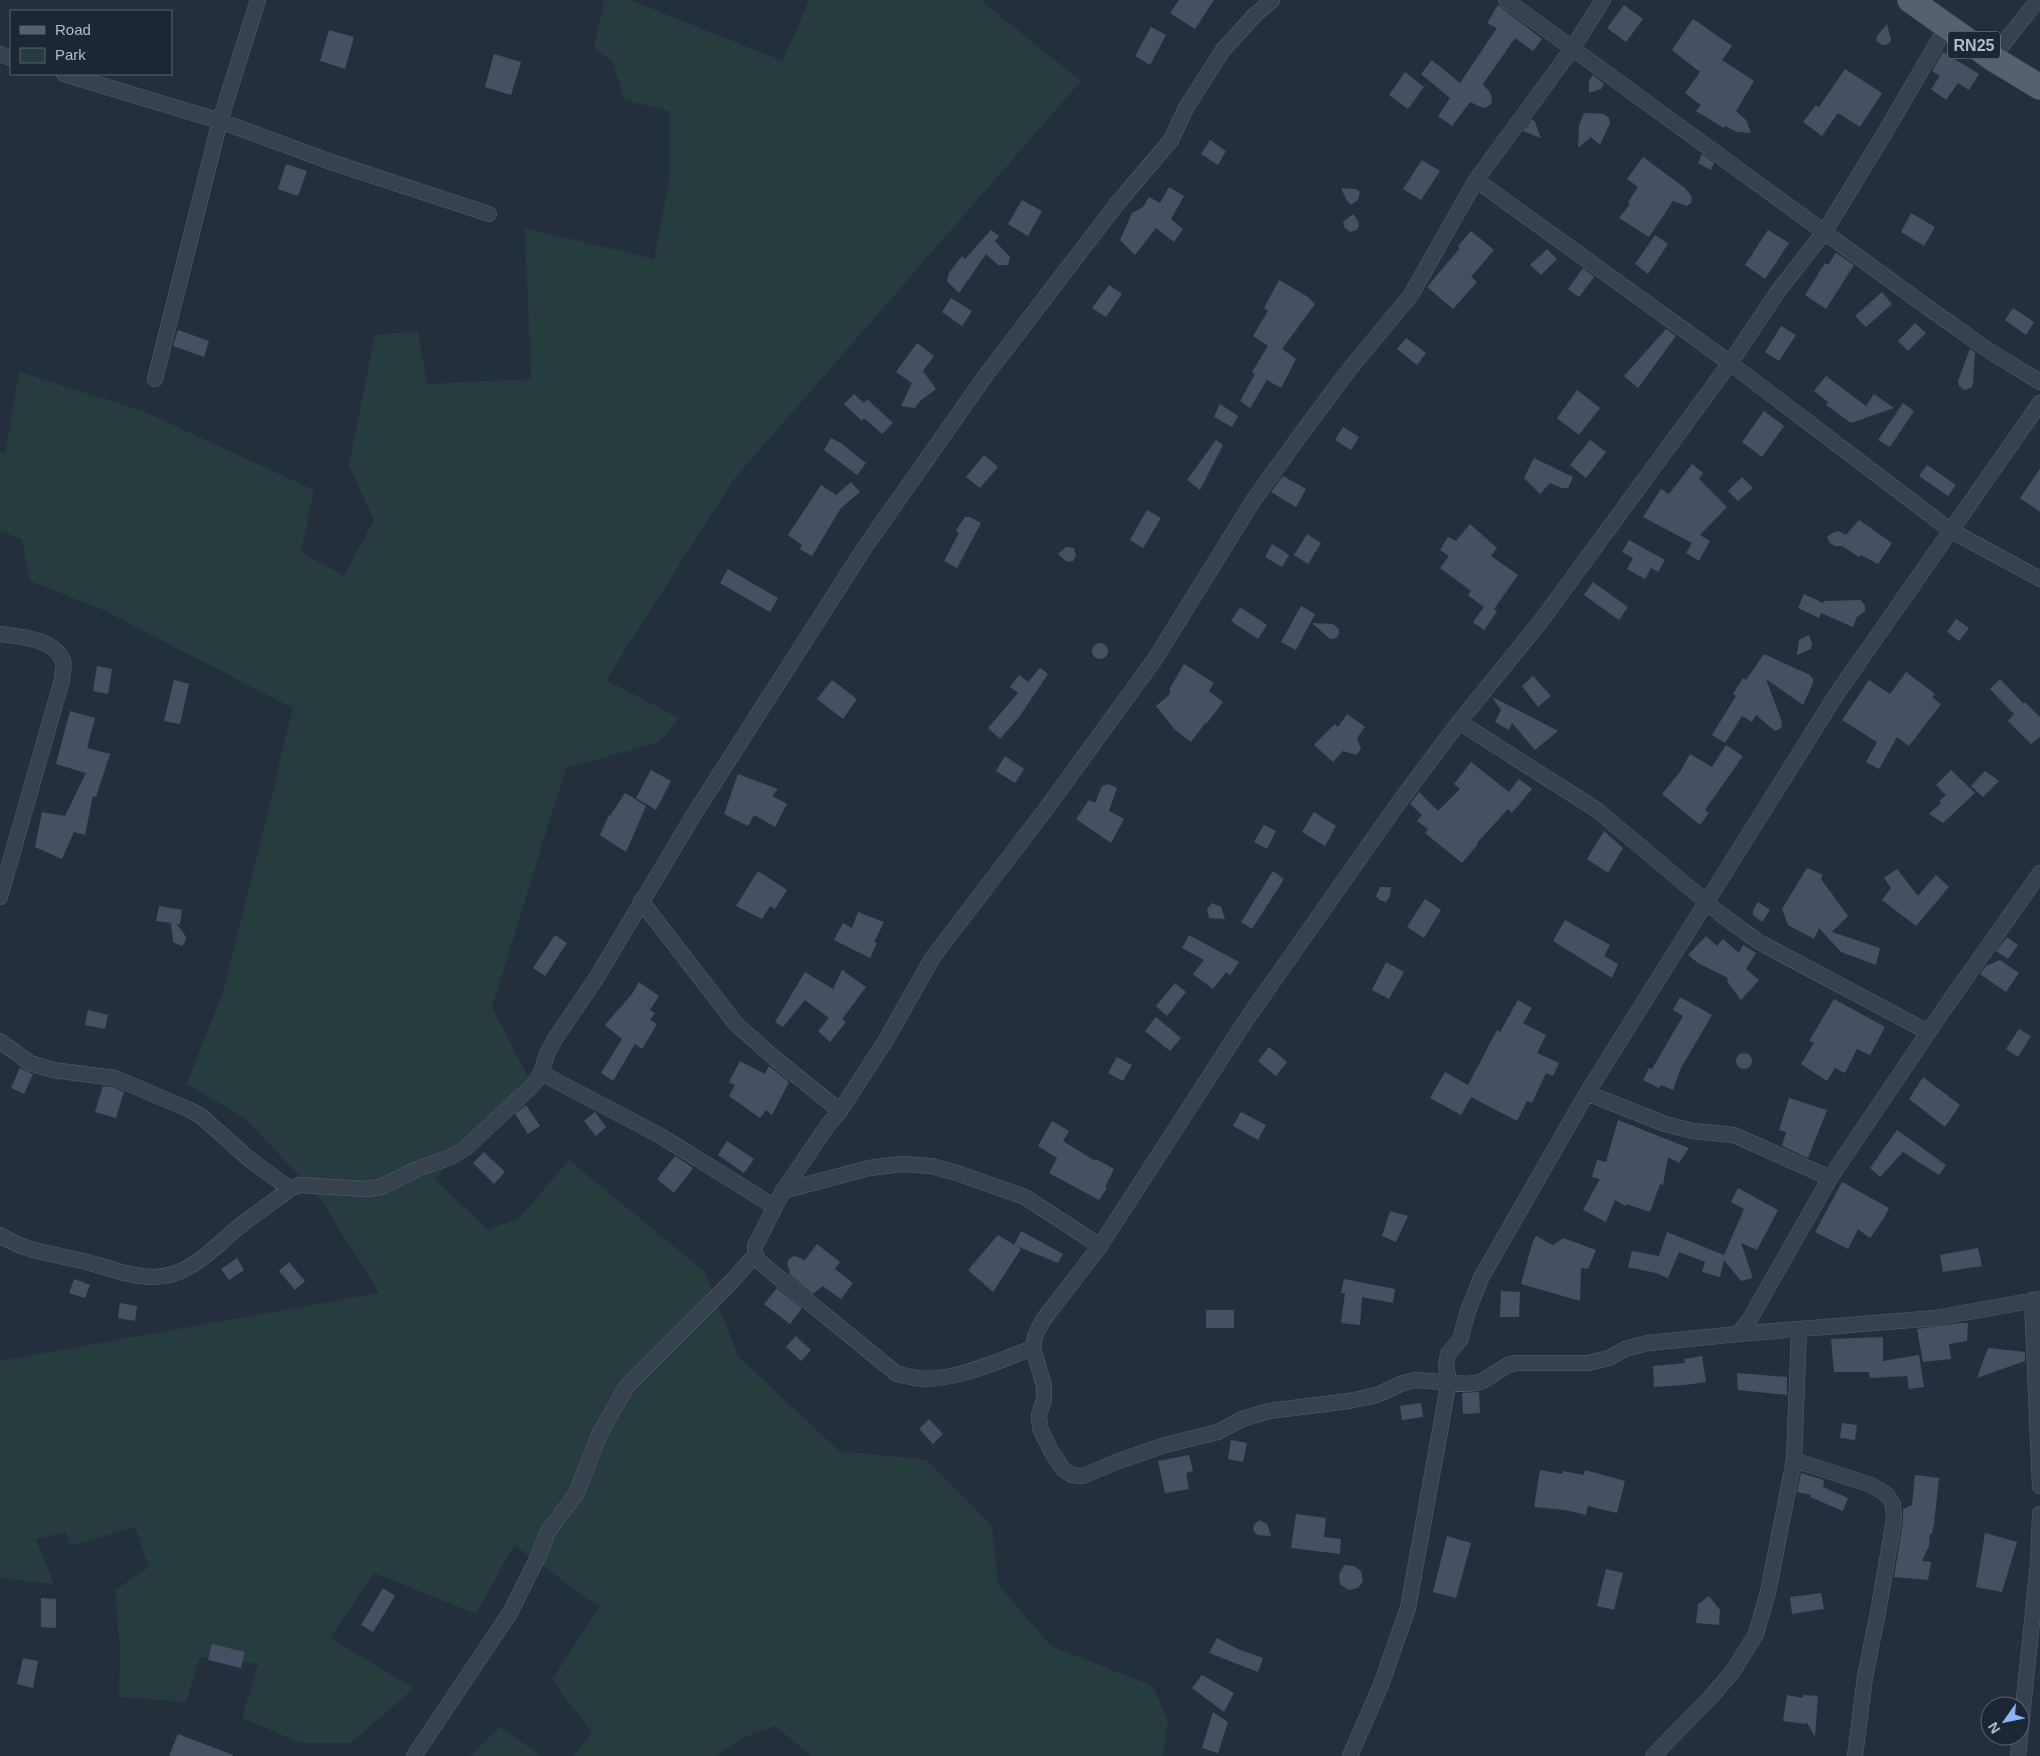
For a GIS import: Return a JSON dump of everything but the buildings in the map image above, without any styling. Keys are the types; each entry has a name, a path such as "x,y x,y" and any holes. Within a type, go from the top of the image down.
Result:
{"main road":[{"name":"RN25","path":"1910,0 1992,58 2040,87"}],"street":[{"path":"155,379 220,121 258,0"},
{"path":"0,1235 27,1250 88,1262 134,1275 168,1276 183,1271 201,1259 242,1225 290,1189 299,1185 366,1190 381,1187 417,1169 452,1157 466,1148 533,1085 555,1039 597,977 641,901 863,550 986,375 1116,205 1171,140 1186,108 1223,50 1254,16 1272,0"},
{"path":"1506,0 1825,231 1927,308 1988,350 2040,382"},
{"path":"1033,1348 960,1374 938,1378 917,1378 897,1374 761,1263 755,1255 754,1246 783,1191 828,1125 840,1111 886,1040 933,957 1046,809 1154,659 1253,501 1293,445 1348,371 1411,295 1476,180 1572,49 1603,0"},
{"path":"1992,58 2038,0"},
{"path":"1947,26 1825,231 1779,290 1730,363 1541,621 1459,722 1397,805 1246,1020 1100,1246 1043,1320 1035,1336 1033,1348 1044,1386 1044,1399 1039,1416 1040,1428 1051,1451 1064,1469 1072,1475 1084,1476 1116,1462 1165,1445 1218,1432 1242,1420 1268,1411 1350,1401 1377,1394 1403,1383 1416,1380 1449,1381 1468,1384 1481,1382 1508,1365 1516,1363 1588,1363 1609,1358 1625,1349 1648,1344 1738,1334 1936,1318 2036,1300 2040,1486"},
{"path":"67,75 220,121 334,163 489,214"},
{"path":"1476,180 1730,363 1950,530 2040,580"},
{"path":"1350,1756 1381,1685 1408,1608 1449,1381 1446,1366 1448,1354 1460,1340 1468,1311 1481,1278 1587,1093 1708,902 1836,694 2040,403"},
{"path":"0,634 39,641 56,650 63,662 62,680 0,897"},
{"path":"1459,722 1597,810 1723,916 1759,942 1928,1032"},
{"path":"1738,1334 1750,1319 1830,1178 1928,1032 2040,873"},
{"path":"641,901 736,1024 840,1111"},
{"path":"0,1041 30,1063 53,1070 115,1078 188,1109 201,1116 256,1164 290,1189"},
{"path":"540,1073 659,1135 774,1207"},
{"path":"1587,1093 1665,1124 1694,1131 1734,1135 1830,1178"},
{"path":"783,1191 869,1168 902,1164 931,1166 957,1172 1024,1197 1100,1246"},
{"path":"414,1756 510,1613 540,1553 547,1533 576,1494 600,1433 627,1386 732,1282 755,1255"},
{"path":"1653,1756 1733,1672 1756,1634 1768,1592 1794,1460 1800,1329"},
{"path":"1794,1460 1871,1485 1886,1494 1893,1504 1894,1520 1880,1607 1865,1677 1855,1756"},
{"path":"2018,1756 2038,1564 2040,1514"}],"green space":[{"path":"604,0 630,0 783,61 809,0 984,0 984,3 1081,81 734,479 606,680 679,718 659,742 566,768 492,1007 528,1077 435,1179 488,1230 519,1218 569,1160 705,1272 738,1356 839,1451 927,1460 992,1526 998,1584 1051,1646 1153,1686 1168,1722 1163,1756 812,1756 775,1726 747,1736 715,1756 573,1756 592,1733 552,1680 599,1607 514,1545 476,1614 374,1573 330,1638 414,1688 351,1743 301,1743 242,1718 258,1664 200,1657 186,1702 119,1697 120,1647 115,1590 149,1567 135,1527 70,1546 66,1532 36,1539 54,1584 0,1578 0,1361 379,1293 319,1197 246,1119 187,1084 225,986 293,708 103,610 30,581 22,539 0,531 0,453 5,454 19,372 143,411 314,490 301,552 344,576 374,520 349,466 375,335 418,331 427,384 531,379 525,228 654,259 670,175 670,111 624,100 613,62 594,48"},
{"path":"499,1727 542,1756 470,1756"}]}
